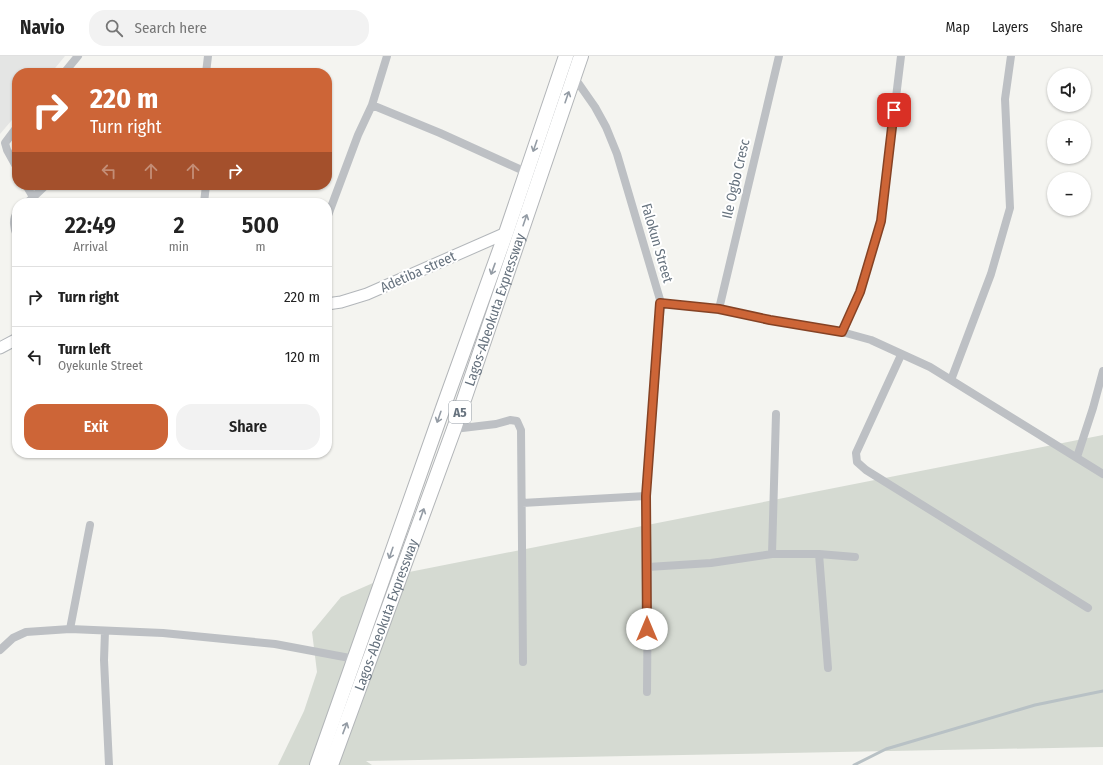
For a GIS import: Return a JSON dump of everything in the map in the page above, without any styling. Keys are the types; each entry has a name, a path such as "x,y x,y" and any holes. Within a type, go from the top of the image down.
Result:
{"highway":[{"name":"Lagos-Abeokuta Expressway","path":"317,765 506,232 566,56"},
{"name":"Lagos-Abeokuta Expressway","path":"331,765 454,430 581,56"}],"street":[{"path":"68,68 78,56"},
{"path":"207,68 208,56"},
{"path":"332,205 358,135 372,105 387,56"},
{"name":"Ile Ogbo Cresc","path":"719,309 779,56"},
{"path":"842,332 860,292 881,221 901,56"},
{"path":"951,380 990,274 1010,208 1005,98 1011,56"},
{"name":"Falokun Street","path":"574,78 595,107 606,127 617,154 660,303 646,496 648,567 647,692"},
{"path":"372,105 440,133 526,172"},
{"path":"12,134 5,143 12,159"},
{"path":"32,198 41,190"},
{"name":"Adetiba street","path":"332,303 367,294 506,232"},
{"path":"660,303 719,309 770,320 842,332 871,340 930,367 1103,474"},
{"path":"0,348 12,342"},
{"path":"901,355 856,453 857,462 866,470 1088,608"},
{"path":"1077,457 1103,371"},
{"path":"772,554 776,414"},
{"path":"454,430 496,424 510,420 517,421 521,430 523,662"},
{"path":"522,503 646,496"},
{"path":"70,629 90,525"},
{"path":"648,567 711,563 772,554 819,554 855,557"},
{"path":"819,554 828,668"},
{"path":"0,650 13,638 26,632 70,629 163,633 275,644 355,659"},
{"path":"105,630 104,660 109,765"}],"shaded area":[{"path":"0,56 65,56 55,68 12,68 12,120 0,134"},
{"path":"1103,435 1103,747 366,761 372,765 278,765 304,711 317,672 312,632 341,597 389,576"}],"waterway":[{"path":"854,765 886,749 1035,705 1103,691"}],"route":[{"path":"647,629 648,567 646,496 660,303 719,309 770,320 842,332 860,292 881,221 894,110"}]}
